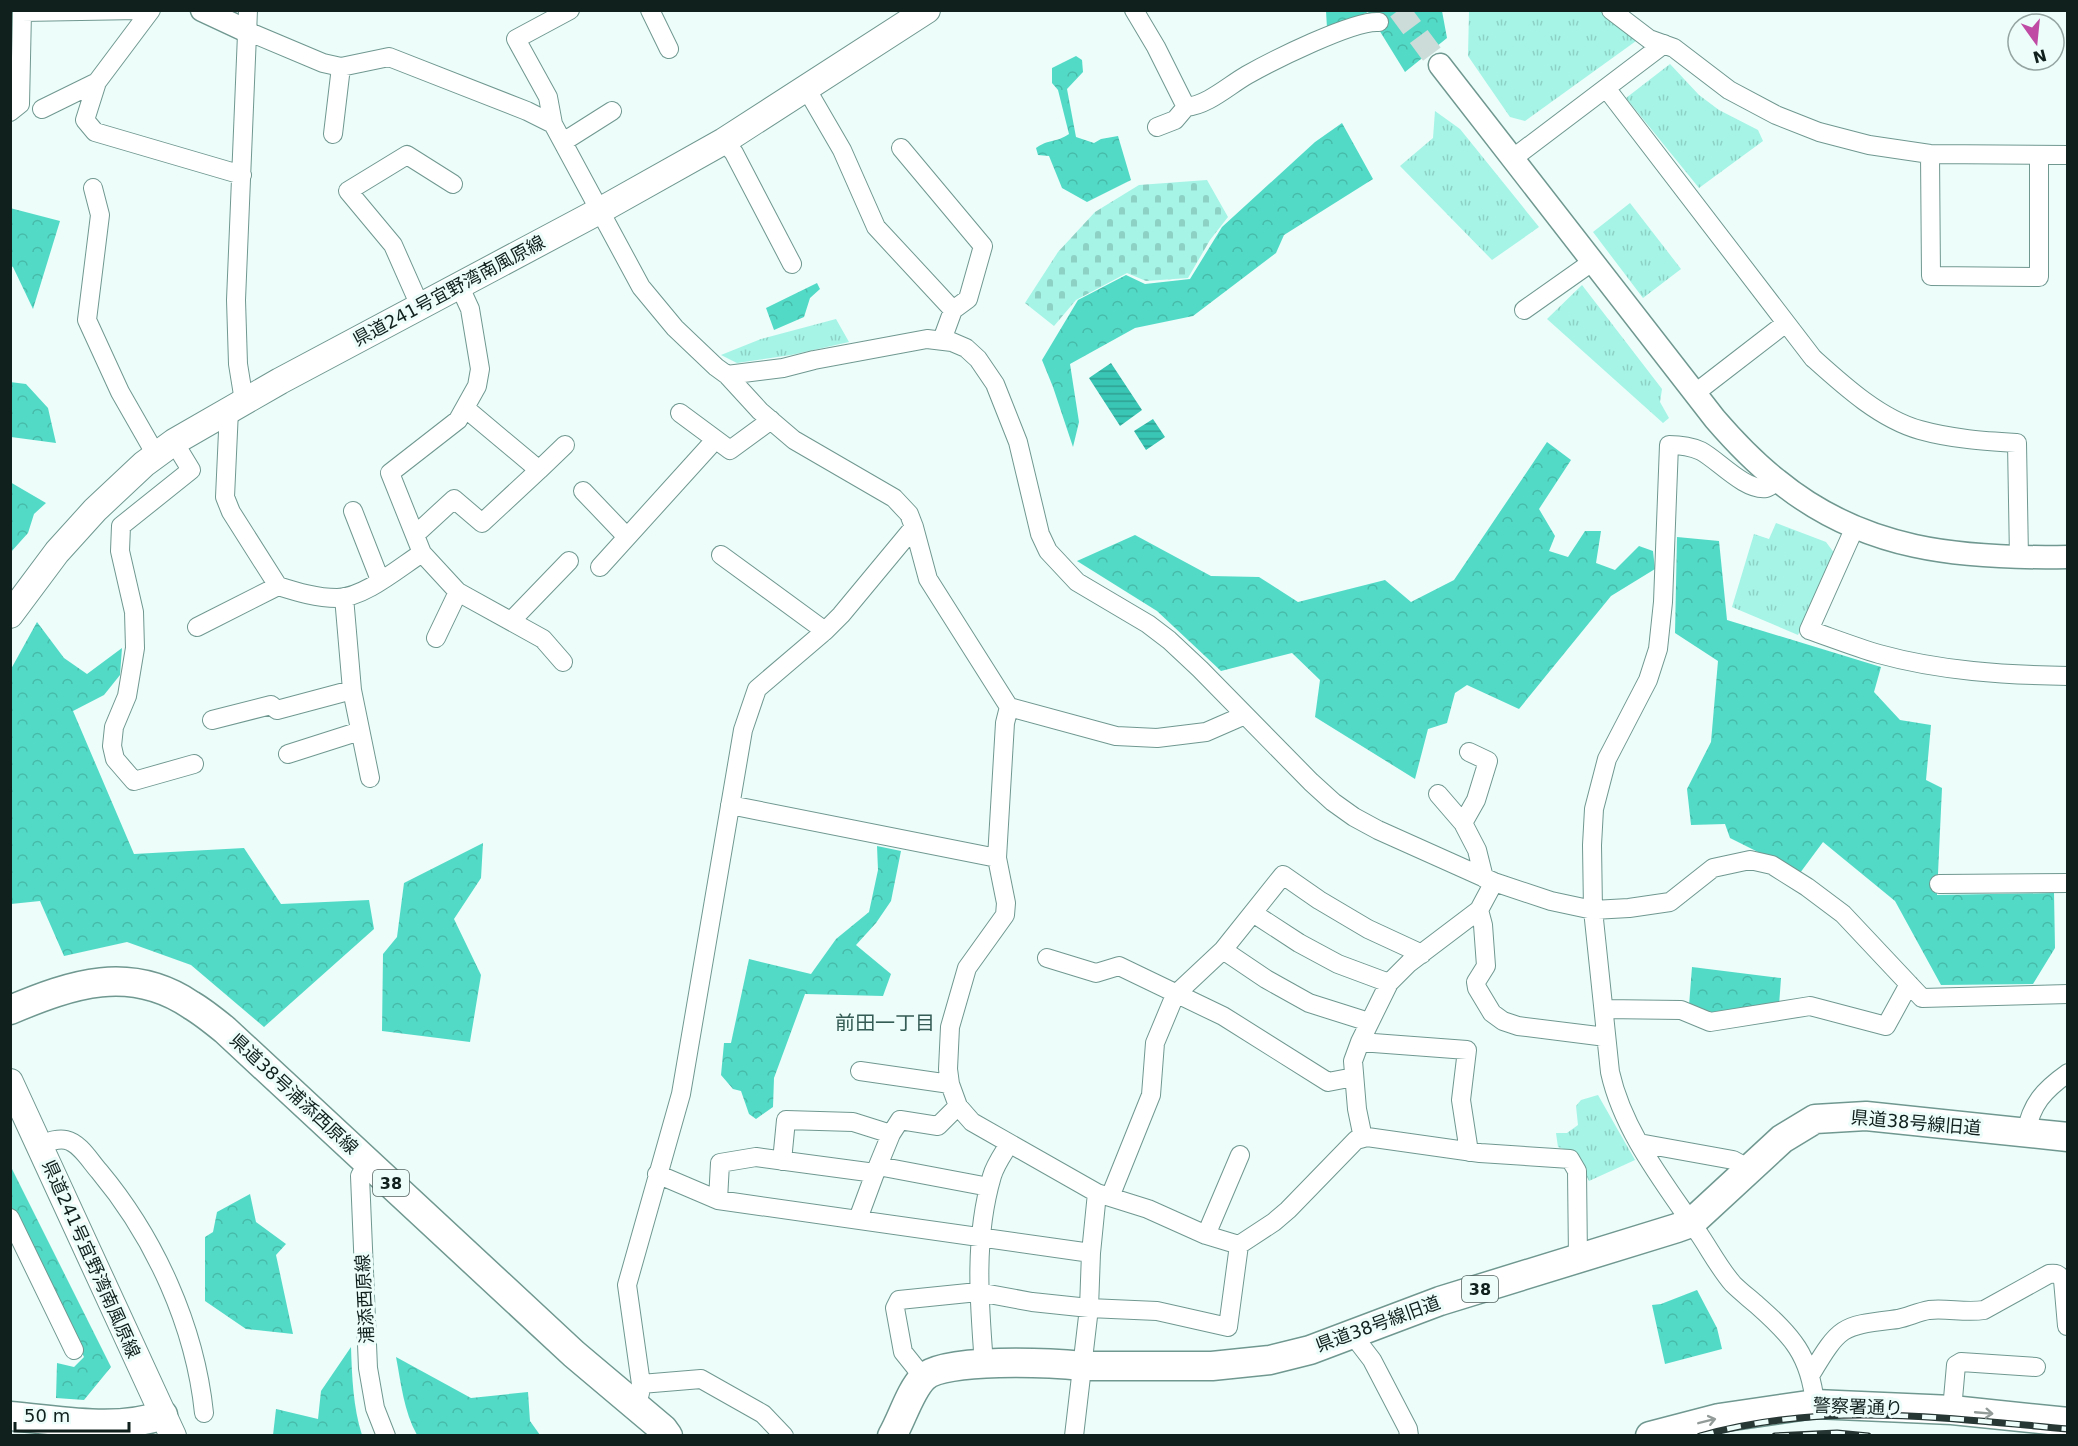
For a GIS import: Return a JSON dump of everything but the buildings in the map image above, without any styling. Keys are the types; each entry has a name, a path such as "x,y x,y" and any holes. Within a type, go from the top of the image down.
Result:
{"main road":[{"name":"県道241号宜野湾南風原線","path":"10,615 57,552 121,484 165,449 237,406 601,210 724,141 927,10"},
{"name":"県道38号浦添西原線","path":"10,1010 70,987 109,981 142,984 174,995 190,1004 225,1030 574,1354 638,1395 668,1436"},
{"name":"県道241号宜野湾南風原線","path":"10,1082 168,1425"},
{"name":"県道38号線旧道","path":"923,1377 944,1367 984,1364 1212,1366 1270,1360 1310,1350 1440,1300 1691,1222 1782,1139 1815,1119 1866,1116 2067,1137"},
{"path":"892,1436 923,1377"},
{"name":"警察署通り","path":"1650,1436 1719,1418 1815,1404 1952,1410 2067,1422"},
{"path":"10,1416 168,1425"},
{"path":"10,1434 31,1436"}],"street":[{"path":"10,112 20,104 22,12 139,10"},
{"path":"151,10 97,82 85,120 95,132 242,175"},
{"path":"202,10 248,21 323,63 341,67 389,57 528,111 553,124"},
{"path":"570,10 544,16 516,39 548,97 553,124 641,287 675,328 727,375 760,411 794,440 894,498 909,514 915,527 928,579 1009,707 1116,736 1157,738 1206,732 1245,715"},
{"path":"650,10 669,49"},
{"path":"1134,10 1156,47 1186,107"},
{"path":"1611,10 1649,39 1674,48 1729,90 1753,104 1797,124 1846,140 1895,150 1930,154 2067,155"},
{"path":"248,21 236,300 237,406 225,497 231,512 278,586 306,594 339,598 363,591 422,553"},
{"path":"1157,128 1175,120 1186,107 1196,106 1248,74 1320,40 1368,21 1379,22"},
{"path":"1512,159 1664,44"},
{"path":"1440,65 1694,394 1735,441 1778,481 1815,506 1855,527 1900,544 1988,557 2067,557"},
{"path":"333,134 341,67"},
{"path":"42,109 97,82"},
{"path":"806,88 842,150 876,227 953,310"},
{"path":"1606,88 1813,358 1843,386 1878,411 1918,430 1958,438 2017,443 2019,558"},
{"path":"563,142 612,111"},
{"path":"724,141 734,153 792,264"},
{"path":"901,148 983,246 968,298 953,310 942,340"},
{"path":"1930,154 1931,276 1942,277 2039,277 2039,155"},
{"path":"420,306 393,245 348,191 407,155 453,184"},
{"path":"93,188 100,215 87,320 120,392 165,449 190,470 121,526 120,551 134,612 135,648 130,667 127,696 114,727 112,746 115,759 134,781 194,764"},
{"path":"1524,310 1592,262"},
{"path":"459,285 470,309 480,369 477,386 458,420 390,473 422,553 458,592 543,639 563,662"},
{"path":"1694,394 1786,323"},
{"path":"727,375 783,368 927,339 952,342 966,348 978,359 995,384 1018,442 1040,534 1048,551 1077,582 1148,624 1169,640 1311,782 1333,802 1377,830 1489,880 1542,898 1593,910 1670,902 1713,868 1750,860 1772,865 1843,914 1922,998 2067,994"},
{"path":"465,408 538,470"},
{"path":"680,413 730,450 771,420"},
{"path":"600,567 715,440"},
{"path":"415,535 454,499 482,523 564,445"},
{"path":"1778,481 1766,488 1754,486 1741,480 1699,450 1685,445 1669,445 1663,602 1658,649 1647,680 1607,759 1594,809 1593,910 1610,1072 1615,1095 1624,1116 1639,1143 1733,1283 1784,1329 1799,1349 1811,1374 1815,1404"},
{"path":"583,491 627,537"},
{"path":"353,511 380,580"},
{"path":"784,1436 763,1414 700,1379 638,1395 627,1285 681,1094 743,730 757,689 825,632 915,527"},
{"path":"1855,527 1809,630 1880,654 1951,668 2012,675 2067,676 2067,693"},
{"path":"722,555 825,632"},
{"path":"511,621 569,561"},
{"path":"197,627 278,586"},
{"path":"436,638 458,592"},
{"path":"344,597 352,690 370,778"},
{"path":"212,720 271,705 277,710 352,690"},
{"path":"1009,707 1005,723 997,858 1006,903 1005,915 967,968 950,1027 948,1069 950,1084 958,1106 972,1122 1104,1195 1148,1209 1206,1235 1239,1245"},
{"path":"288,754 360,731"},
{"path":"1463,823 1476,800 1488,761 1469,752"},
{"path":"1438,794 1463,823 1489,880 1479,910 1483,925 1486,966 1476,982 1477,988 1492,1012 1503,1022 1518,1026 1606,1037"},
{"path":"730,805 997,858"},
{"path":"1074,1436 1089,1308 1091,1253 1104,1195 1151,1095 1155,1043 1175,995 1223,950 1283,875 1368,929 1422,954"},
{"path":"1939,885 2067,883"},
{"path":"1363,1138 1357,1109 1353,1060 1389,983 1479,910"},
{"path":"1253,913 1299,943 1338,964 1389,983"},
{"path":"1223,950 1266,979 1308,1003 1370,1022"},
{"path":"1047,958 1096,973 1119,966 1175,995 1223,1016 1328,1082 1354,1077"},
{"path":"1604,1009 1682,1010 1710,1022 1810,1006 1886,1026 1909,984"},
{"path":"1360,1042 1467,1050 1461,1100 1469,1152"},
{"path":"860,1071 950,1084"},
{"path":"2026,1134 2033,1107 2050,1085 2067,1073"},
{"path":"858,1219 876,1169 891,1134 900,1120 938,1126 958,1106"},
{"path":"782,1161 786,1120 853,1122 891,1134"},
{"path":"923,1377 903,1352 895,1308 899,1300 978,1292 1032,1302 1089,1308 1157,1311 1228,1327 1239,1245 1274,1222 1356,1140 1367,1137 1469,1152 1570,1159 1577,1171 1578,1259"},
{"path":"39,1145 65,1140 81,1150 130,1213 153,1250 182,1322 201,1380 204,1413"},
{"path":"1639,1143 1733,1160 1748,1168"},
{"path":"984,1364 978,1292 980,1237 992,1174 1009,1144"},
{"path":"1206,1235 1240,1155"},
{"path":"718,1200 720,1163 756,1157 876,1169 989,1187"},
{"name":"浦添西原線","path":"368,1162 360,1176 368,1368 375,1408 386,1436"},
{"path":"657,1174 718,1200 1091,1253"},
{"path":"10,1218 74,1350"},
{"path":"1811,1374 1835,1337 1857,1324 1900,1319 1930,1310 1984,1310 2049,1274 2055,1273 2063,1280 2067,1326"},
{"path":"1352,1334 1372,1360 1408,1429 1409,1436"},
{"path":"1952,1410 1956,1365 1961,1362 2036,1367"}],"green space":[{"path":"1326,11 1442,11 1447,38 1405,72 1368,12 1345,23 1327,28"},
{"path":"1469,11 1599,11 1607,14 1636,41 1525,121 1510,117 1468,56"},
{"path":"1076,56 1082,60 1083,72 1067,89 1076,137 1094,143 1101,139 1118,136 1131,180 1087,202 1062,188 1049,156 1038,155 1036,148 1069,134 1058,90 1052,83 1052,68"},
{"path":"1670,64 1699,95 1719,110 1758,130 1763,141 1699,188 1626,98"},
{"path":"1435,111 1460,129 1539,227 1492,260 1400,166 1433,138"},
{"path":"1342,123 1373,179 1284,235 1276,253 1193,316 1135,328 1070,364 1079,422 1073,447 1042,360 1078,300 1126,275 1145,284 1190,279 1222,227 1315,142"},
{"path":"1207,180 1228,217 1210,240 1188,278 1146,281 1127,273 1076,300 1054,326 1025,303 1058,252 1095,212 1139,185"},
{"path":"1630,203 1681,269 1643,298 1593,232"},
{"path":"10,208 60,221 33,309 11,266"},
{"path":"817,283 820,289 810,298 804,317 774,330 766,308"},
{"path":"1582,285 1662,389 1660,402 1669,418 1663,423 1547,319"},
{"path":"836,319 849,342 791,355 737,363 721,355 761,339"},
{"path":"10,382 26,384 48,408 56,443 11,437"},
{"path":"1547,442 1571,460 1539,509 1555,536 1549,551 1568,557 1585,531 1601,531 1596,563 1615,570 1639,546 1653,551 1655,569 1611,596 1519,709 1467,685 1455,693 1447,723 1428,729 1415,779 1315,717 1320,680 1292,653 1221,671 1157,611 1077,561 1135,535 1211,576 1259,577 1298,602 1385,580 1411,602 1454,580"},
{"path":"10,482 46,503 34,514 28,533 11,552"},
{"path":"1776,523 1826,542 1835,554 1798,635 1732,607 1754,534 1769,539"},
{"path":"1677,537 1719,541 1727,620 1881,667 1874,692 1900,720 1931,725 1926,780 1942,788 1937,895 2054,893 2055,948 2033,984 1941,985 1895,901 1823,842 1800,873 1730,838 1725,824 1691,825 1687,789 1711,742 1718,661 1675,633"},
{"path":"37,622 64,658 87,674 122,648 120,675 104,695 73,711 134,854 244,848 281,904 369,900 374,929 264,1027 191,965 127,942 64,956 40,901 11,904 11,669"},
{"path":"483,843 481,878 454,919 481,975 470,1042 382,1031 383,954 397,937 404,883"},
{"path":"877,846 901,851 891,901 876,923 856,945 891,974 883,996 805,994 774,1078 773,1107 756,1119 749,1114 741,1091 733,1089 721,1075 724,1043 731,1043 749,959 811,974 836,939 869,912 878,870"},
{"path":"1692,967 1781,978 1779,1006 1708,1016 1689,1006"},
{"path":"1598,1095 1635,1160 1589,1181 1575,1153 1558,1147 1556,1133 1567,1133 1578,1125 1576,1106 1581,1100"},
{"path":"10,1165 111,1367 84,1400 56,1398 57,1363 74,1367 84,1357 11,1211"},
{"path":"250,1194 256,1222 286,1244 276,1255 293,1334 246,1329 205,1301 205,1237 213,1232 217,1212"},
{"path":"1697,1290 1717,1328 1722,1349 1665,1364 1652,1305 1661,1304"},
{"path":"351,1347 355,1403 362,1435 273,1435 276,1409 318,1419 321,1391"},
{"path":"396,1357 471,1398 528,1392 530,1421 540,1435 417,1435 406,1407"}],"shaded area":[{"path":"1111,363 1142,410 1120,426 1089,378"},
{"path":"1153,419 1165,437 1146,450 1134,431"}],"tunnel":[{"path":"1399,10 1440,65"}],"railway":[{"path":"1700,1436 1746,1425 1792,1419 1883,1415 2068,1429"},
{"path":"1775,1436 1837,1433 1868,1436"}],"district":[{"name":"前田一丁目","path":"885,1023"}]}
